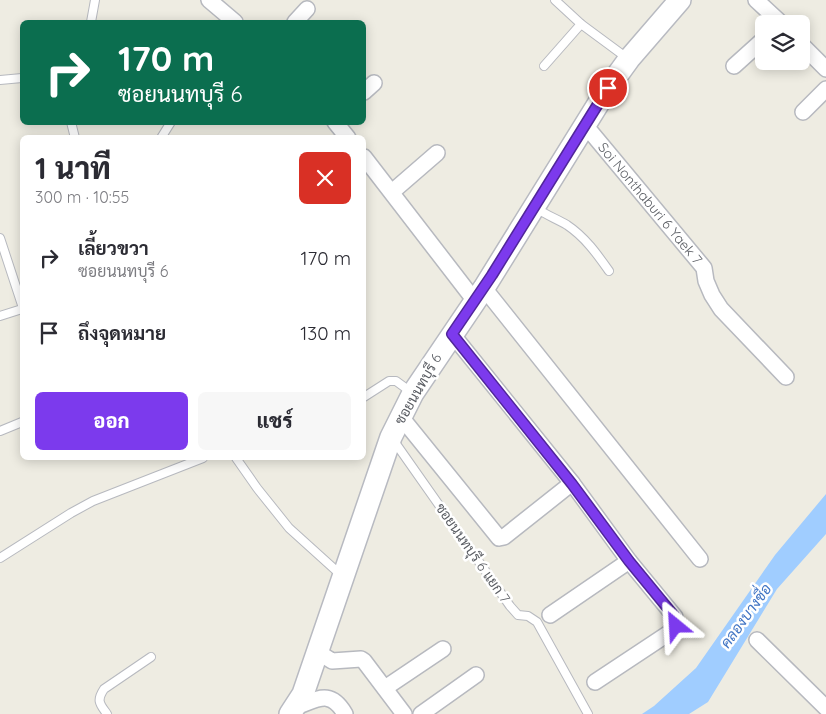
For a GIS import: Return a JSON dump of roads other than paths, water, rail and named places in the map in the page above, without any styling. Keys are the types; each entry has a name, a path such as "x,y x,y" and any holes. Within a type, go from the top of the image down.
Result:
{"street":[{"path":"209,0 232,20"},
{"name":"ซอยนนทบุรี 6","path":"292,711 303,694 391,437 413,393 480,294 585,125 629,60 680,0"},
{"path":"756,0 772,15"},
{"path":"296,20 307,8"},
{"path":"734,66 755,46"},
{"path":"810,53 826,69"},
{"path":"803,112 826,89"},
{"name":"Soi Nonthaburi 6 Yaek 7","path":"585,125 704,268 706,281 721,309 786,378"},
{"path":"392,192 437,153"},
{"path":"366,160 480,294 700,559"},
{"path":"452,334 675,617 676,626 669,633 594,682"},
{"path":"401,416 499,538 504,538 572,484"},
{"path":"550,615 629,561"},
{"path":"757,640 826,708"},
{"path":"385,688 443,649"},
{"path":"318,652 332,661 361,659 364,661 404,714"},
{"path":"421,714 476,675"},
{"path":"292,711 322,697 331,699 340,706 345,714"}],"lane":[{"path":"91,20 95,0"},
{"path":"555,0 581,24 629,60"},
{"path":"544,66 581,24"},
{"path":"0,80 20,78"},
{"path":"535,207 550,218 566,225 582,237 593,248 609,272"},
{"path":"0,238 20,299"},
{"path":"0,316 20,310"},
{"path":"366,396 389,381 396,381 413,393"},
{"path":"0,431 20,423"},
{"name":"ซอยนนทบุรี 6 แยก 7","path":"391,437 510,606 518,616 528,616 537,622 588,714"},
{"path":"0,558 93,501 198,460"},
{"path":"237,460 288,528 343,576"},
{"path":"107,714 100,704 99,696 104,689 151,657"}],"water":[{"name":"คลองบางซื่อ","path":"826,494 826,534 777,589 708,702 689,714 642,714 654,706 696,668 775,555"}]}
